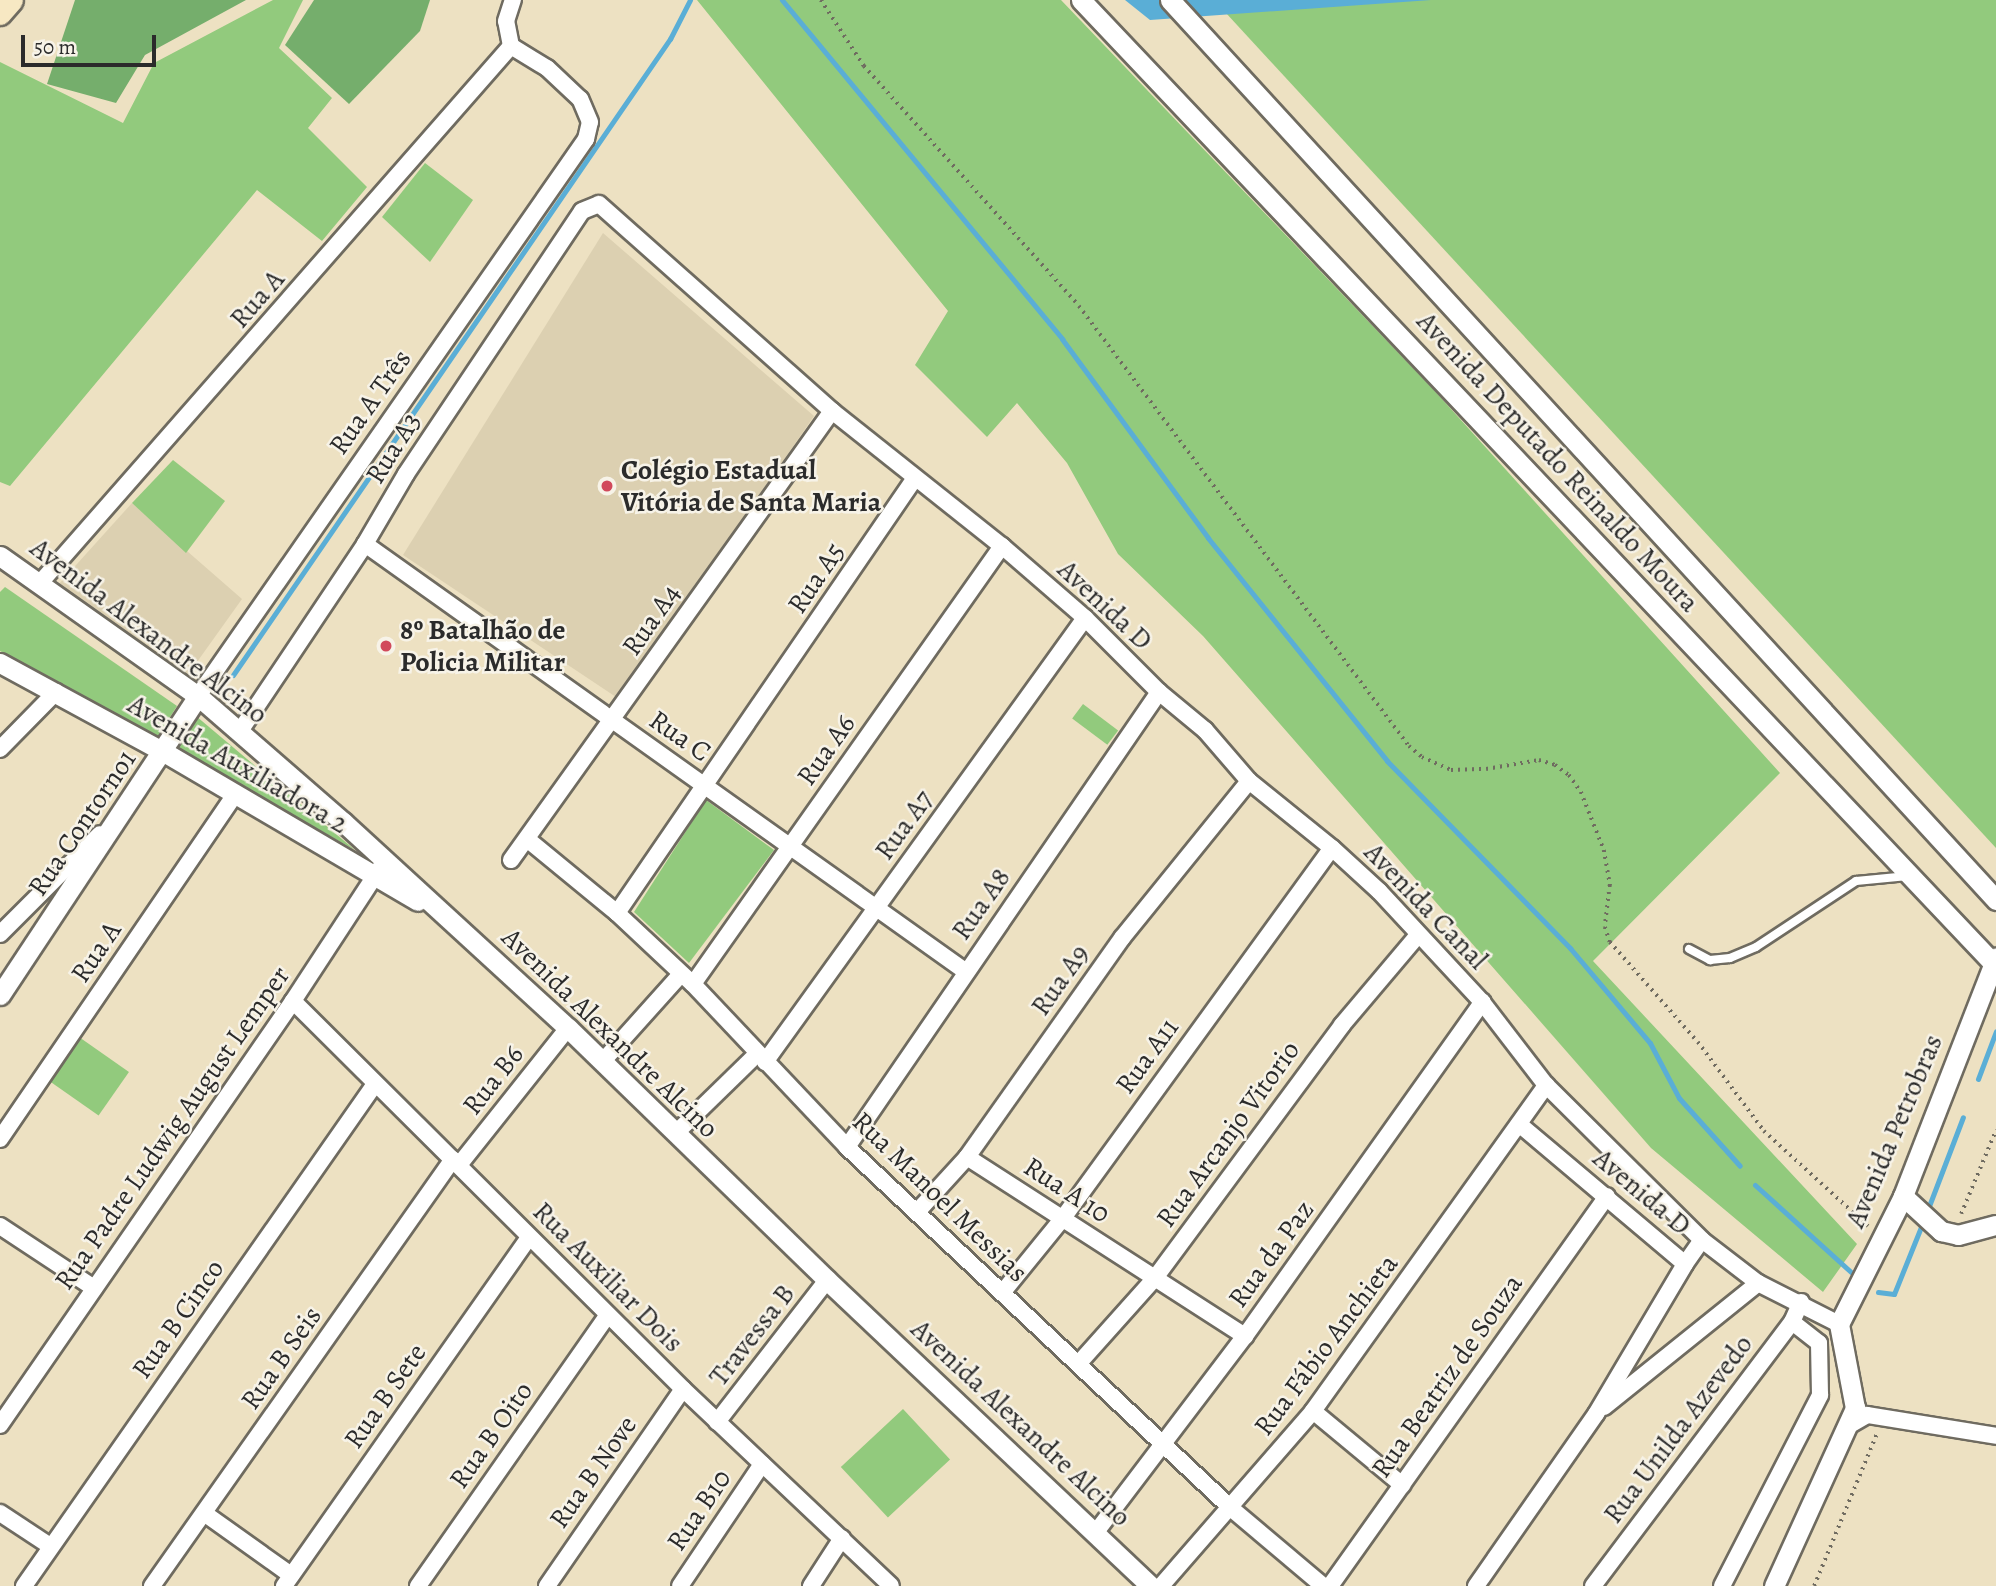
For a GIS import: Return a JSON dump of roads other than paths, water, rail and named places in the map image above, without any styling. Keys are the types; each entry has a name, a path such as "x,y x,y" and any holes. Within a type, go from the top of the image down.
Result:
{"main road":[{"path":"0,14 12,0"}],"street":[{"path":"511,46 506,21 513,0"},
{"name":"Avenida Deputado Reinaldo Moura","path":"1081,0 1995,961"},
{"name":"Avenida Deputado Reinaldo Moura","path":"1170,0 1996,900"},
{"name":"Rua A Três","path":"198,696 586,139 589,116 580,99 547,68 511,46"},
{"name":"Rua A","path":"40,583 511,46"},
{"name":"Rua A3","path":"240,731 365,544 405,474 582,211 599,204 832,411"},
{"path":"832,411 915,478"},
{"name":"Rua A4","path":"511,860 832,411"},
{"name":"Avenida D","path":"915,478 1002,546 1085,618 1159,692 1205,730 1250,781"},
{"name":"Rua A5","path":"617,913 915,478"},
{"name":"Rua C","path":"365,544 965,971"},
{"name":"Rua A6","path":"603,1061 687,979 790,846 1002,546"},
{"name":"Avenida Alexandre Alcino","path":"3,564 40,583 198,696 240,731 380,869 446,917 568,1028 827,1280 1151,1586"},
{"name":"Rua A7","path":"676,1133 761,1058 876,908 1085,618"},
{"name":"Avenida Auxiliadora 2","path":"0,663 164,752 235,795 380,869"},
{"path":"0,749 56,692"},
{"name":"Rua A8","path":"847,1147 965,971 1159,692"},
{"name":"Rua Contorno1","path":"0,995 164,752 198,696"},
{"name":"Avenida Canal","path":"1250,781 1332,848 1379,891 1482,1002 1546,1085 1702,1240"},
{"name":"Rua A9","path":"917,1212 967,1157 1122,938 1250,781"},
{"name":"Rua A","path":"0,1139 235,795"},
{"path":"0,934 120,814"},
{"name":"Rua Manoel Messias","path":"527,839 617,913 687,979 847,1147 1232,1508 1323,1586"},
{"name":"Rua A11","path":"1002,1293 1063,1219 1332,848"},
{"name":"Rua Padre Ludwig August Lemper","path":"0,1425 293,1001 380,869"},
{"name":"Rua Arcanjo Vitorio","path":"1079,1363 1155,1278 1334,1036 1418,935"},
{"name":"Avenida Petrobras","path":"1839,1324 1880,1237 1903,1196 1995,961"},
{"name":"Rua Auxiliar Dois","path":"293,1001 683,1389 891,1586"},
{"name":"Rua da Paz","path":"1096,1532 1245,1336 1482,1002"},
{"name":"Rua B6","path":"456,1162 568,1028"},
{"name":"Rua B Cinco","path":"24,1586 375,1084"},
{"path":"1519,1124 1546,1085"},
{"name":"Avenida D","path":"1519,1124 1685,1264 1702,1240 1758,1283 1801,1302 1839,1324"},
{"name":"Rua Fábio Anchieta","path":"1161,1586 1232,1508 1313,1412 1519,1124"},
{"name":"Rua A 10","path":"967,1157 1245,1336"},
{"name":"Rua B Seis","path":"152,1586 456,1162"},
{"name":"Rua Beatriz de Souza","path":"1330,1586 1607,1196"},
{"path":"1903,1196 1941,1231 1958,1236 1996,1225"},
{"path":"0,1226 94,1288"},
{"name":"Rua B Sete","path":"288,1581 529,1237"},
{"path":"1476,1586 1596,1414 1685,1264"},
{"name":"Travessa B","path":"717,1422 827,1280"},
{"path":"1596,1414 1758,1283"},
{"name":"Rua Unilda Azevedo","path":"1592,1586 1792,1322 1801,1302"},
{"name":"Rua B Oito","path":"418,1586 608,1315"},
{"path":"1722,1586 1820,1395 1819,1343 1792,1322"},
{"path":"1774,1586 1855,1408 1839,1324"},
{"name":"Rua B Nove","path":"547,1586 683,1389"},
{"path":"1313,1412 1402,1485"},
{"path":"1848,1426 1867,1415 1996,1436"},
{"name":"Rua B10","path":"680,1586 762,1464"},
{"path":"0,1513 50,1546"},
{"path":"204,1513 288,1581"},
{"path":"811,1586 842,1538"}],"lane":[{"path":"1689,949 1710,960 1730,958 1756,947 1856,881 1911,875"}],"water":[{"path":"1125,0 1431,0 1150,20"}],"waterway":[{"path":"233,675 670,39 690,0"},
{"path":"782,0 1062,339 1208,538 1387,761 1570,948 1650,1043 1679,1098 1740,1166"},
{"path":"1978,1079 1996,1031"},
{"path":"1929,1206 1963,1117"},
{"path":"1755,1185 1852,1273"},
{"path":"1878,1292 1894,1294 1921,1227"}],"place":[{"name":"Colégio Estadual Vitória de Santa Maria","path":"607,486"},
{"name":"8º Batalhão de Policia Militar","path":"386,646"}]}
